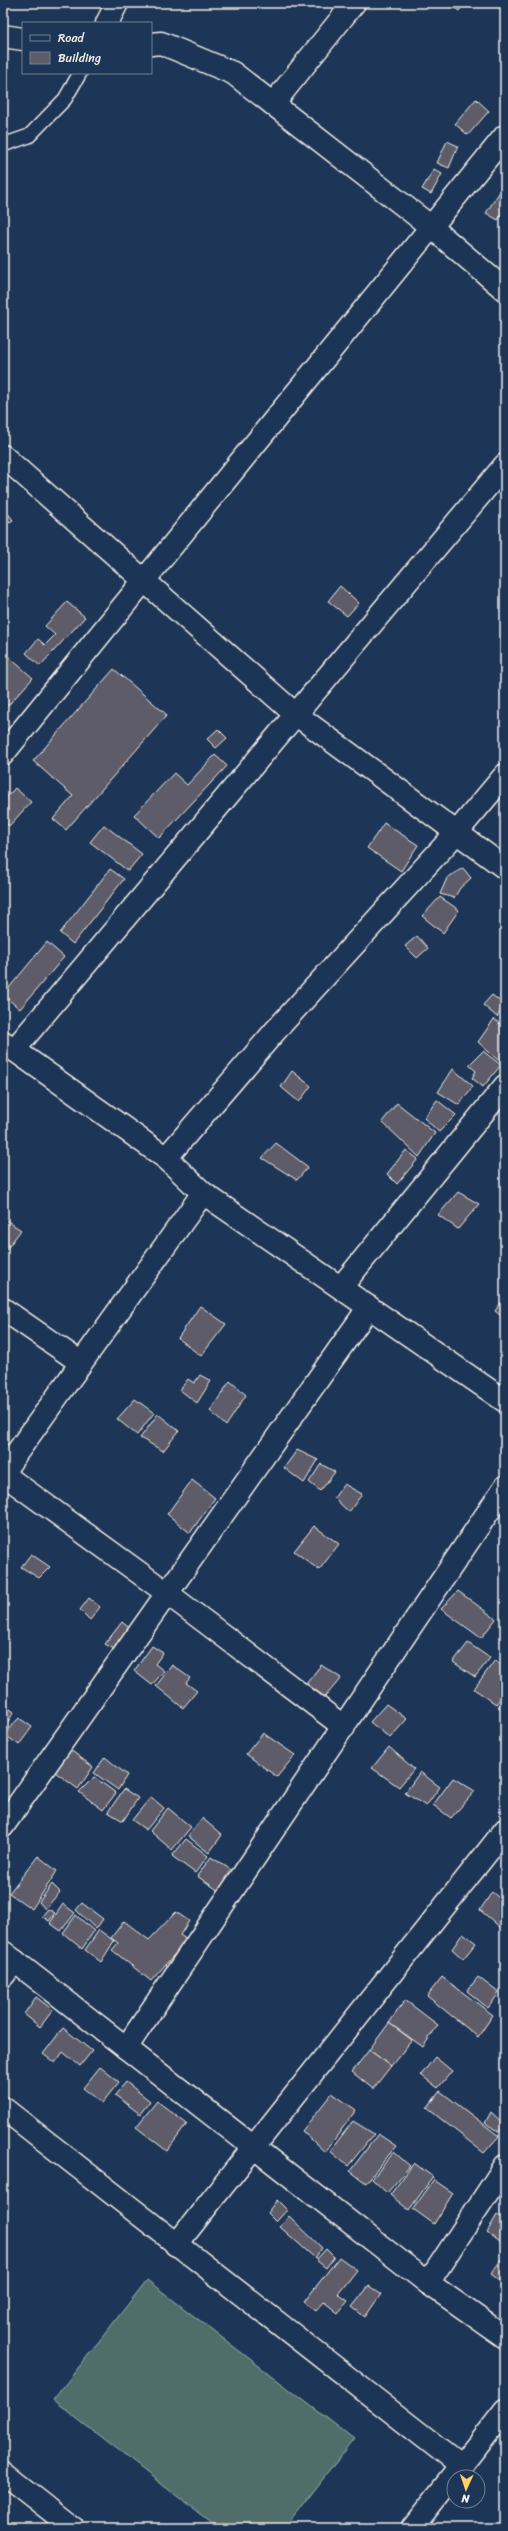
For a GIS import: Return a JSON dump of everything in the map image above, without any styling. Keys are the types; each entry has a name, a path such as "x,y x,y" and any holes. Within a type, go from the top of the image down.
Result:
{"street":[{"path":"108,22 117,3"},
{"path":"273,104 354,3"},
{"path":"3,36 22,39"},
{"path":"152,44 161,43 234,73 430,226 505,290"},
{"path":"3,754 430,226 505,136"},
{"path":"3,456 294,713 505,868"},
{"path":"505,465 8,1046 166,1158 203,1193 505,1401"},
{"path":"166,1158 276,1030 457,832 505,775"},
{"path":"341,1287 505,1086"},
{"path":"203,1193 80,1362 3,1473 167,1593 344,1727"},
{"path":"3,1826 369,1306"},
{"path":"3,1309 80,1362"},
{"path":"126,2048 505,1487"},
{"path":"176,2245 505,1830"},
{"path":"7,1963 126,2048 428,2283 505,2337"},
{"path":"3,2108 176,2245 461,2466"},
{"path":"428,2283 505,2166"},
{"path":"412,2528 505,2410"},
{"path":"3,2473 73,2528"}],"lane":[{"path":"3,145 29,136 65,99 79,74"}],"green space":[{"path":"147,2280 354,2439 285,2528 218,2528 53,2400"}],"building":[{"path":"448,3 465,3 459,11"},
{"path":"476,99 489,111 468,135 455,124"},
{"path":"447,141 458,146 449,168 437,163"},
{"path":"434,169 442,174 431,194 422,189"},
{"path":"499,193 505,196 505,209 498,220 486,213"},
{"path":"6,511 13,520 3,527 3,513"},
{"path":"340,586 359,603 347,616 328,601"},
{"path":"67,602 85,617 40,666 26,653 38,639 45,645 55,635 45,626"},
{"path":"3,652 33,678 3,711"},
{"path":"114,669 167,715 66,830 53,819 73,796 33,761"},
{"path":"218,729 227,738 216,748 207,739"},
{"path":"215,755 227,766 159,838 134,815 174,773 187,785"},
{"path":"15,788 31,802 9,826 3,820 3,801"},
{"path":"384,823 418,845 401,871 367,848"},
{"path":"104,825 142,854 128,871 90,842"},
{"path":"463,868 471,878 460,888 454,898 440,894 447,878"},
{"path":"110,869 124,879 73,944 60,933"},
{"path":"440,897 459,910 443,933 422,916"},
{"path":"417,936 428,948 417,958 405,946"},
{"path":"47,942 64,957 20,1009 3,995"},
{"path":"492,995 505,1005 497,1017 483,1005"},
{"path":"494,1019 505,1028 505,1053 499,1061 478,1042"},
{"path":"483,1051 501,1065 483,1087 472,1078 476,1071 469,1065"},
{"path":"453,1069 473,1086 459,1105 438,1092"},
{"path":"292,1071 311,1086 299,1102 281,1087"},
{"path":"437,1100 456,1115 439,1132 424,1118"},
{"path":"397,1103 435,1133 419,1157 382,1122"},
{"path":"276,1143 308,1167 297,1180 262,1158"},
{"path":"406,1150 418,1159 397,1184 387,1174"},
{"path":"458,1192 479,1204 458,1229 438,1215"},
{"path":"3,1218 21,1230 3,1254"},
{"path":"505,1297 505,1319 495,1311"},
{"path":"200,1306 226,1324 201,1356 178,1338"},
{"path":"200,1375 211,1381 197,1403 180,1390 188,1379 194,1383"},
{"path":"230,1381 246,1395 226,1426 210,1411"},
{"path":"135,1399 154,1413 137,1435 117,1419"},
{"path":"158,1414 179,1431 163,1451 140,1438"},
{"path":"297,1450 318,1460 304,1483 284,1468"},
{"path":"321,1464 335,1472 320,1491 309,1482"},
{"path":"192,1480 215,1498 190,1533 167,1514"},
{"path":"344,1484 362,1494 349,1512 334,1498"},
{"path":"314,1526 339,1544 319,1570 294,1551"},
{"path":"31,1554 50,1567 39,1578 21,1567"},
{"path":"458,1591 496,1619 481,1638 441,1609"},
{"path":"89,1598 100,1607 90,1620 80,1610"},
{"path":"122,1622 133,1631 124,1643 119,1639 114,1649 105,1644"},
{"path":"468,1643 490,1658 475,1677 453,1662"},
{"path":"152,1646 163,1653 155,1664 164,1671 152,1685 134,1671"},
{"path":"495,1660 505,1669 505,1693 496,1704 474,1689"},
{"path":"172,1665 190,1678 186,1683 197,1691 183,1708 156,1686"},
{"path":"321,1665 341,1678 325,1697 306,1684"},
{"path":"505,1697 505,1712 498,1707"},
{"path":"3,1704 14,1712 3,1729"},
{"path":"386,1704 407,1719 390,1738 370,1722"},
{"path":"19,1718 32,1727 19,1745 4,1734"},
{"path":"263,1733 295,1755 277,1777 246,1754"},
{"path":"389,1747 414,1769 399,1787 372,1768"},
{"path":"69,1749 93,1767 78,1789 55,1772"},
{"path":"105,1757 127,1775 118,1790 94,1773"},
{"path":"420,1772 440,1787 426,1806 405,1793"},
{"path":"94,1777 116,1793 103,1810 79,1792"},
{"path":"453,1778 475,1791 451,1818 433,1805"},
{"path":"124,1789 138,1798 123,1821 108,1812"},
{"path":"151,1797 164,1808 146,1830 132,1820"},
{"path":"168,1808 191,1827 172,1850 150,1831"},
{"path":"202,1818 222,1835 209,1853 188,1836"},
{"path":"186,1839 208,1856 195,1873 172,1856"},
{"path":"38,1856 57,1871 32,1909 9,1893"},
{"path":"211,1857 236,1873 222,1893 197,1876"},
{"path":"52,1884 60,1892 45,1909 39,1902"},
{"path":"492,1892 505,1903 505,1923 501,1928 480,1910"},
{"path":"82,1903 103,1919 96,1929 76,1910"},
{"path":"63,1904 75,1913 61,1931 50,1923"},
{"path":"48,1909 55,1913 49,1921 42,1916"},
{"path":"176,1912 189,1921 180,1935 187,1940 151,1981 112,1950 118,1943 111,1938 124,1921 149,1940"},
{"path":"76,1915 94,1931 82,1949 63,1933"},
{"path":"99,1930 114,1941 101,1962 85,1950"},
{"path":"463,1933 476,1943 463,1959 452,1949"},
{"path":"442,1977 493,2015 478,2037 427,1996"},
{"path":"478,1977 499,1993 488,2008 467,1991"},
{"path":"36,1997 53,2010 40,2027 24,2014"},
{"path":"405,2000 438,2025 423,2047 389,2023"},
{"path":"389,2023 412,2040 391,2066 369,2050"},
{"path":"63,2028 92,2051 80,2066 63,2052 55,2063 43,2054"},
{"path":"369,2050 391,2066 373,2089 352,2072"},
{"path":"435,2057 452,2071 438,2088 421,2075"},
{"path":"100,2067 119,2082 102,2103 83,2088"},
{"path":"126,2082 150,2101 140,2114 115,2095"},
{"path":"440,2091 499,2136 484,2153 427,2108"},
{"path":"332,2093 356,2110 325,2152 302,2131"},
{"path":"157,2101 187,2124 167,2151 136,2127"},
{"path":"491,2112 505,2125 499,2132 485,2123"},
{"path":"353,2121 374,2134 348,2166 330,2151"},
{"path":"378,2134 396,2146 366,2183 350,2171"},
{"path":"394,2152 410,2166 387,2193 372,2179"},
{"path":"414,2163 433,2177 409,2210 390,2195"},
{"path":"434,2180 453,2193 434,2224 413,2209"},
{"path":"277,2200 287,2210 276,2222 267,2213"},
{"path":"497,2215 505,2222 505,2246 487,2232"},
{"path":"289,2216 322,2248 315,2258 280,2227"},
{"path":"326,2249 334,2257 326,2268 316,2260"},
{"path":"505,2254 505,2285 491,2274"},
{"path":"339,2257 357,2270 338,2294 348,2301 338,2313 324,2302 316,2311 304,2302"},
{"path":"369,2286 381,2294 365,2317 352,2307"}]}
